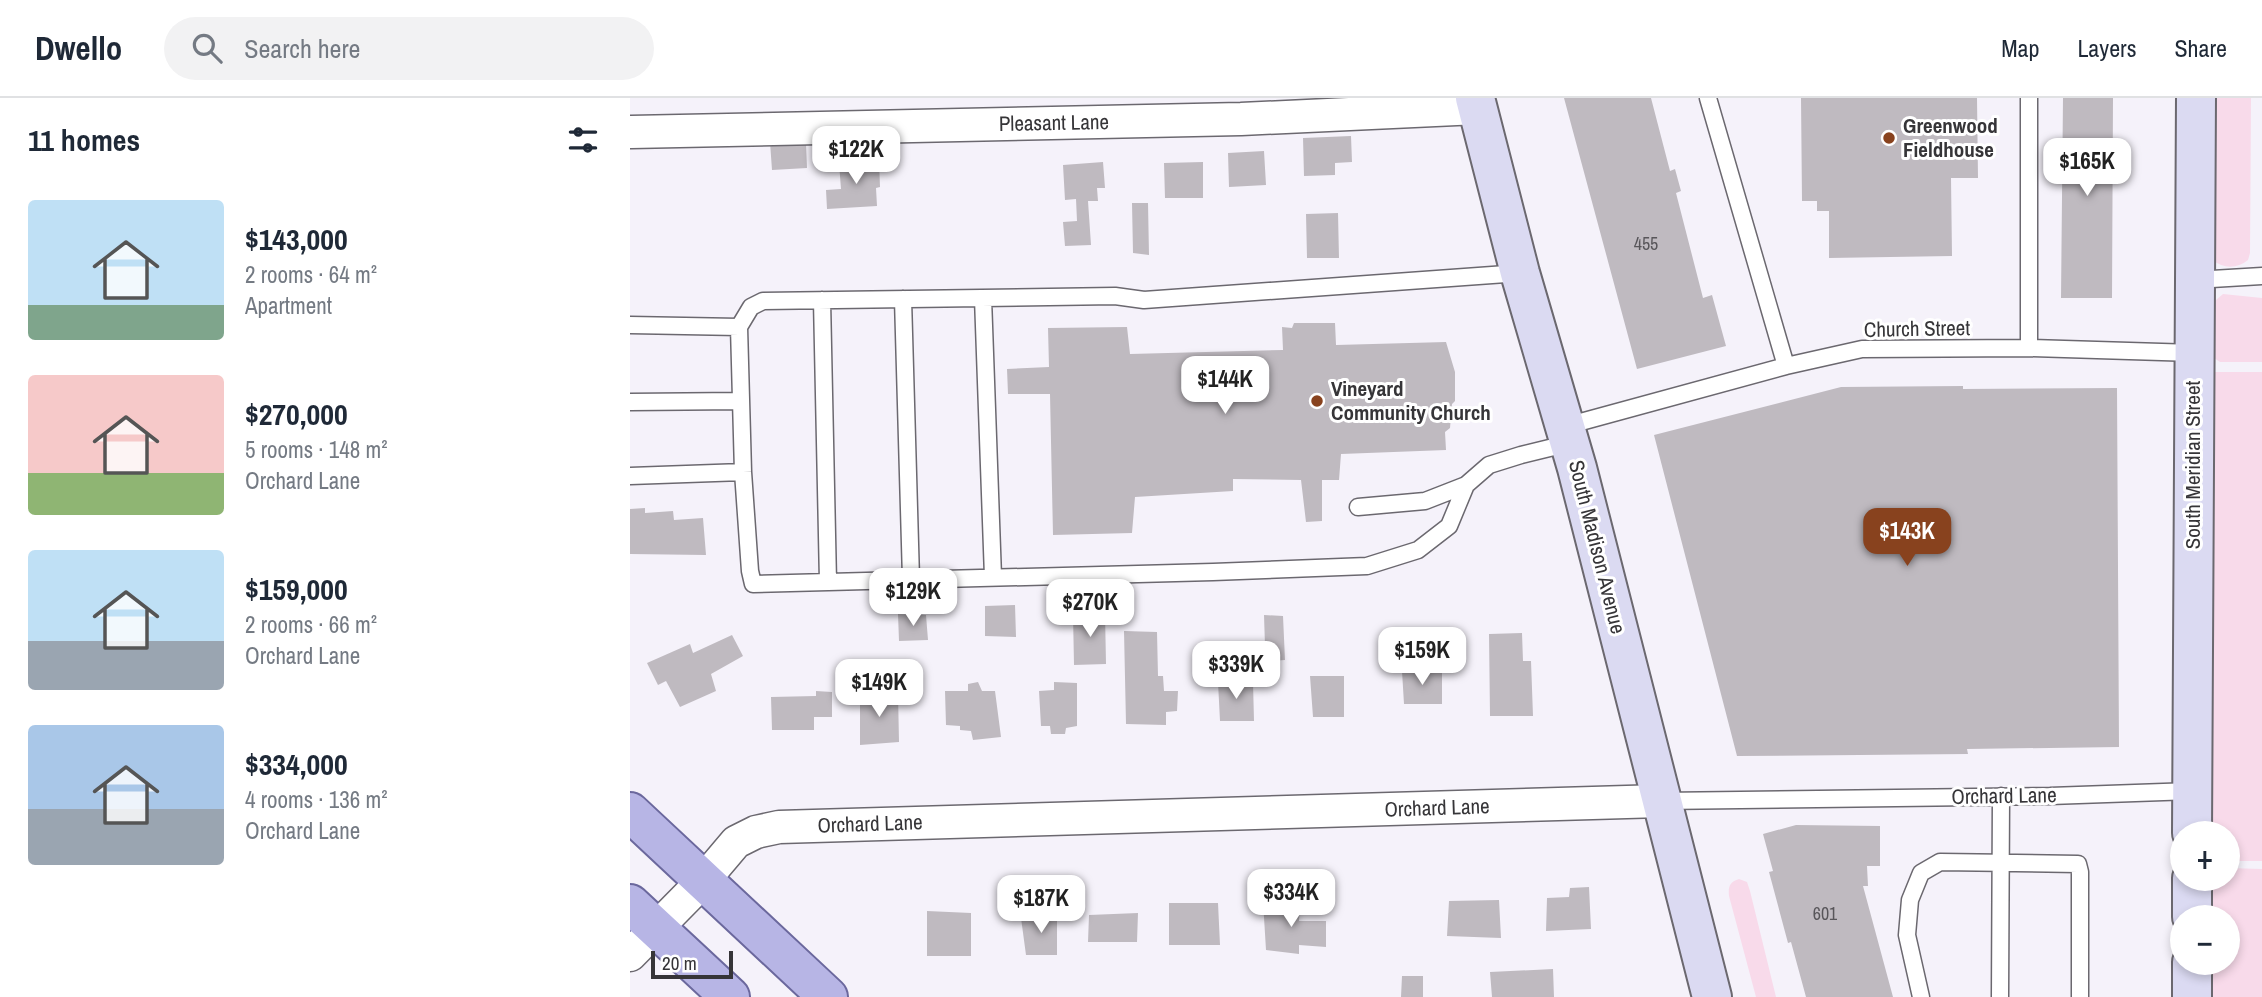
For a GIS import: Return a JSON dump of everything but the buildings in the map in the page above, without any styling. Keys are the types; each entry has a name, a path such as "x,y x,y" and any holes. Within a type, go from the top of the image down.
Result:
{"main road":[{"name":"South Meridian Street","path":"2192,821 2196,98"},
{"name":"South Madison Avenue","path":"1476,103 1520,273 1568,435 1712,997"},
{"path":"630,812 668,904 730,997"},
{"path":"668,904 828,997"},
{"path":"2192,975 2192,997"}],"street":[{"name":"Pleasant Lane","path":"631,132 1241,119 1476,103"},
{"name":"Orchard Lane","path":"630,956 668,904 736,842 756,832 779,827 1661,801"}],"lane":[{"path":"1708,98 1786,366"},
{"path":"2029,98 2029,348"},
{"path":"1466,485 1450,526 1418,550 1367,566 753,584 743,472 740,327 751,307 763,301 1115,296 1144,300 1520,273"},
{"path":"2195,280 2262,276"},
{"path":"983,298 993,577"},
{"path":"903,299 911,579"},
{"path":"822,300 828,582"},
{"path":"630,325 740,327"},
{"name":"Church Street","path":"1466,485 1489,465 1568,435 1786,366 1862,349 2029,348 2194,353"},
{"path":"630,402 741,401"},
{"path":"630,476 743,472"},
{"path":"1358,508 1424,501 1466,485"},
{"name":"Orchard Lane","path":"1661,801 2192,791"},
{"path":"2000,997 2001,796"},
{"path":"1922,997 1908,935 1910,900 1921,873 1940,862 2078,864 2080,997"}],"shaded area":[{"path":"2206,98 2251,98 2250,253 2248,260 2235,266 2221,265 2213,260"},
{"path":"2223,294 2262,298 2262,362 2220,362 2211,353 2209,306"},
{"path":"2212,372 2262,372 2262,861 2240,861 2240,821 2203,821"},
{"path":"2240,868 2262,869 2262,997 2205,997 2204,975 2240,975 2240,905 2204,905 2204,891 2240,891"},
{"path":"1739,879 1747,882 1750,891 1776,997 1756,997 1729,896 1730,885"}],"place":[{"name":"Greenwood Fieldhouse","path":"1889,138"},
{"name":"Vineyard Community Church","path":"1317,401"}]}
